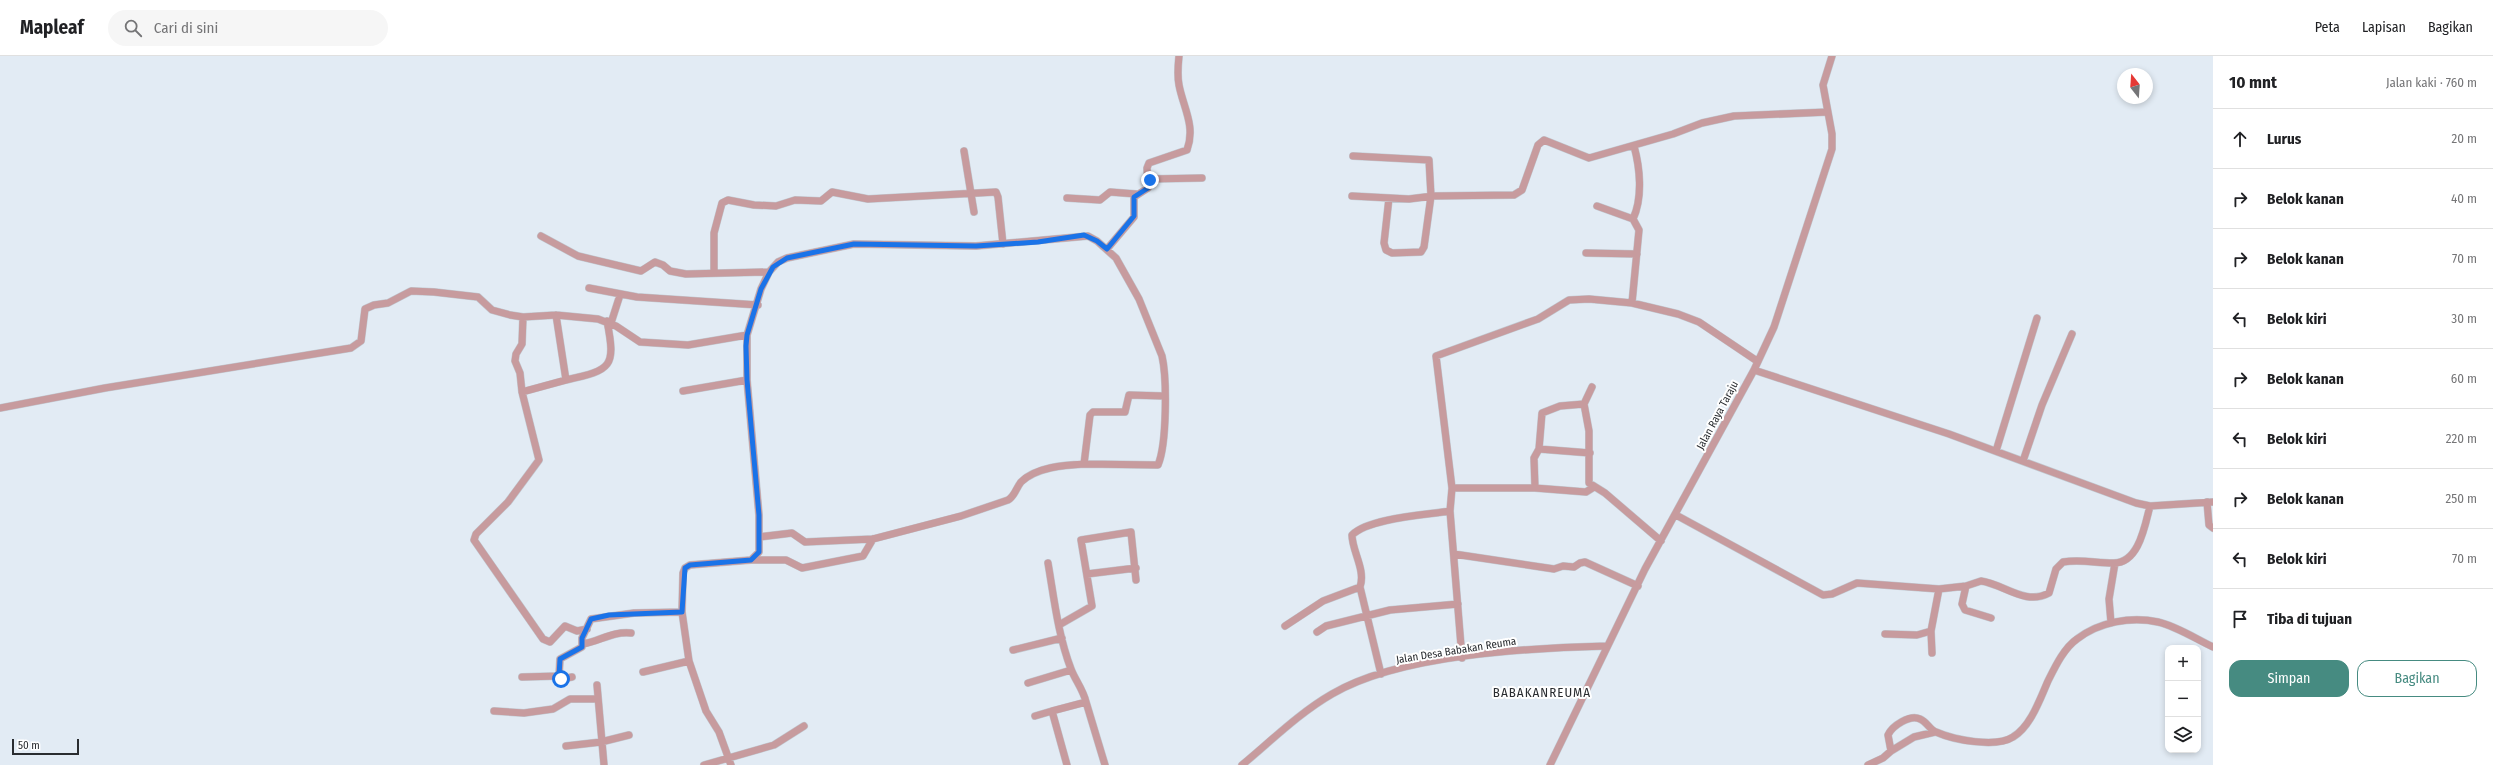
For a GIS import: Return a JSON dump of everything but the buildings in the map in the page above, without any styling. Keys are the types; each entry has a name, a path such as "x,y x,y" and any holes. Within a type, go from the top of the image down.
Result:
{"street":[{"path":"1068,198 1100,200 1110,192 1136,194 1148,188 1150,180 1147,168 1151,162 1182,153 1189,144 1188,112 1177,76 1179,56"},
{"name":"Jalan Raya Taraju","path":"1550,765 1607,646 1661,541 1676,516 1754,370 1776,321 1832,149 1832,134 1823,85 1832,56"},
{"path":"1352,196 1409,199 1431,196 1519,193 1522,190 1538,145 1544,140 1589,158 1674,134 1702,123 1734,116 1772,113 1828,112"},
{"path":"1633,219 1639,202 1639,168 1634,146"},
{"path":"964,150 972,192 974,212"},
{"path":"1353,156 1427,159 1430,162 1431,196 1424,247 1421,252 1392,253 1384,247 1389,198"},
{"path":"1150,180 1202,178"},
{"path":"714,273 714,233 722,202 724,201 776,206 795,200 821,202 832,192 868,199 972,192 997,194 1003,244"},
{"path":"1107,249 1134,216 1136,194"},
{"path":"1597,206 1633,219 1639,230 1632,303"},
{"path":"751,560 759,552 759,537 747,380 747,335 758,305 761,289 769,272 778,262 787,258 854,244 1003,244 1084,235 1097,241 1116,258 1139,299 1162,356 1165,370 1164,423 1158,465 1084,464 1041,471 1021,483 1013,497 1008,500 961,516 873,539 805,542 792,533 759,537"},
{"path":"541,236 578,256 598,262 641,271 655,262 663,265 670,271 714,273 769,272"},
{"path":"1586,253 1636,254"},
{"path":"589,288 620,295 758,305"},
{"path":"0,408 105,388 350,348 361,341 365,309 374,305 388,303 416,290 478,297 492,310 523,317 556,315 609,322 636,340 661,345 688,345 747,335"},
{"path":"522,392 596,373 606,367 612,350 609,322 620,295"},
{"path":"1462,658 1450,511 1452,488 1436,356 1538,319 1570,300 1589,299 1632,303 1678,314 1699,322 1758,361"},
{"path":"556,315 566,380"},
{"path":"523,317 522,344 516,354 515,361 520,373 522,392 539,458 538,464 508,502 476,534 474,540 543,639 550,642 565,626 577,631 587,629"},
{"path":"1996,452 2038,318"},
{"path":"2023,461 2042,405 2072,334"},
{"path":"1754,370 1865,405 2126,499 2150,506 2210,502 2209,525 2213,528"},
{"path":"682,391 747,380"},
{"path":"1592,387 1584,404 1589,431 1590,454 1588,478 1594,487 1605,493 1661,541"},
{"path":"1084,464 1090,415 1093,412 1097,410 1125,412 1129,395 1164,396"},
{"path":"1535,488 1534,458 1539,449 1542,413 1560,406 1584,404"},
{"path":"1539,449 1590,454"},
{"path":"1452,488 1535,488 1586,492 1594,487"},
{"path":"1676,516 1823,595 1832,594 1863,582 1939,589 1966,586 1981,581 2020,595 2042,597 2049,593 2056,569 2063,562 2114,563 2129,559 2137,546 2150,506"},
{"path":"1381,674 1368,615 1360,587 1359,561 1352,540 1352,535 1356,531 1375,524 1450,511"},
{"path":"1059,625 1092,606 1081,540 1131,532 1136,568 1136,580"},
{"path":"729,762 719,732 706,711 689,661 682,612 685,568 690,565 751,560 786,560 802,568 863,556 873,539"},
{"path":"1454,554 1554,569 1563,566 1574,567 1585,562 1638,586"},
{"path":"1048,563 1059,625 1071,670 1083,692 1105,765"},
{"path":"2111,623 2109,599 2114,563"},
{"path":"1087,574 1136,568"},
{"path":"1966,586 1962,604 1965,610 1991,618"},
{"path":"1286,626 1323,601 1360,587"},
{"path":"1932,652 1931,631 1939,589"},
{"path":"1317,632 1326,626 1407,607 1458,604"},
{"path":"559,676 560,659 580,650 583,644 582,638 587,629 588,622 597,617 644,612 682,612"},
{"path":"1868,765 1883,758 1891,751 1914,737 1934,732 1991,744 2014,737 2029,720 2063,655 2076,639 2111,623 2138,620 2159,622 2213,647"},
{"path":"1885,634 1917,635 1931,631"},
{"path":"583,644 598,641 612,633 631,633"},
{"path":"1014,650 1062,638"},
{"name":"Jalan Desa Babakan Reuma","path":"1242,765 1318,703 1346,687 1381,674 1416,664 1462,658 1536,649 1607,646"},
{"path":"643,672 689,661"},
{"path":"1028,683 1071,670"},
{"path":"522,677 559,676 561,679 572,677"},
{"path":"597,685 604,765"},
{"path":"494,711 524,714 553,708 570,699 598,699"},
{"path":"1034,716 1086,702"},
{"path":"1052,711 1067,765"},
{"path":"1891,751 1888,735 1901,722 1920,718 1934,732"},
{"path":"704,765 729,762 774,745 804,726"},
{"path":"566,746 601,742 629,735"}],"district":[{"name":"BABAKANREUMA","path":"1542,692"}],"route":[{"path":"561,679 559,678 561,668 560,659 580,650 583,644 582,638 587,632 588,622 591,619 609,615 644,612 682,612 683,573 685,568 690,565 751,560 759,552 759,515 751,433 746,346 747,335 758,305 761,289 769,272 778,262 787,258 854,244 976,246 1038,242 1084,235 1097,241 1107,249 1114,238 1134,216 1134,197 1136,194 1148,188 1150,180"}]}
